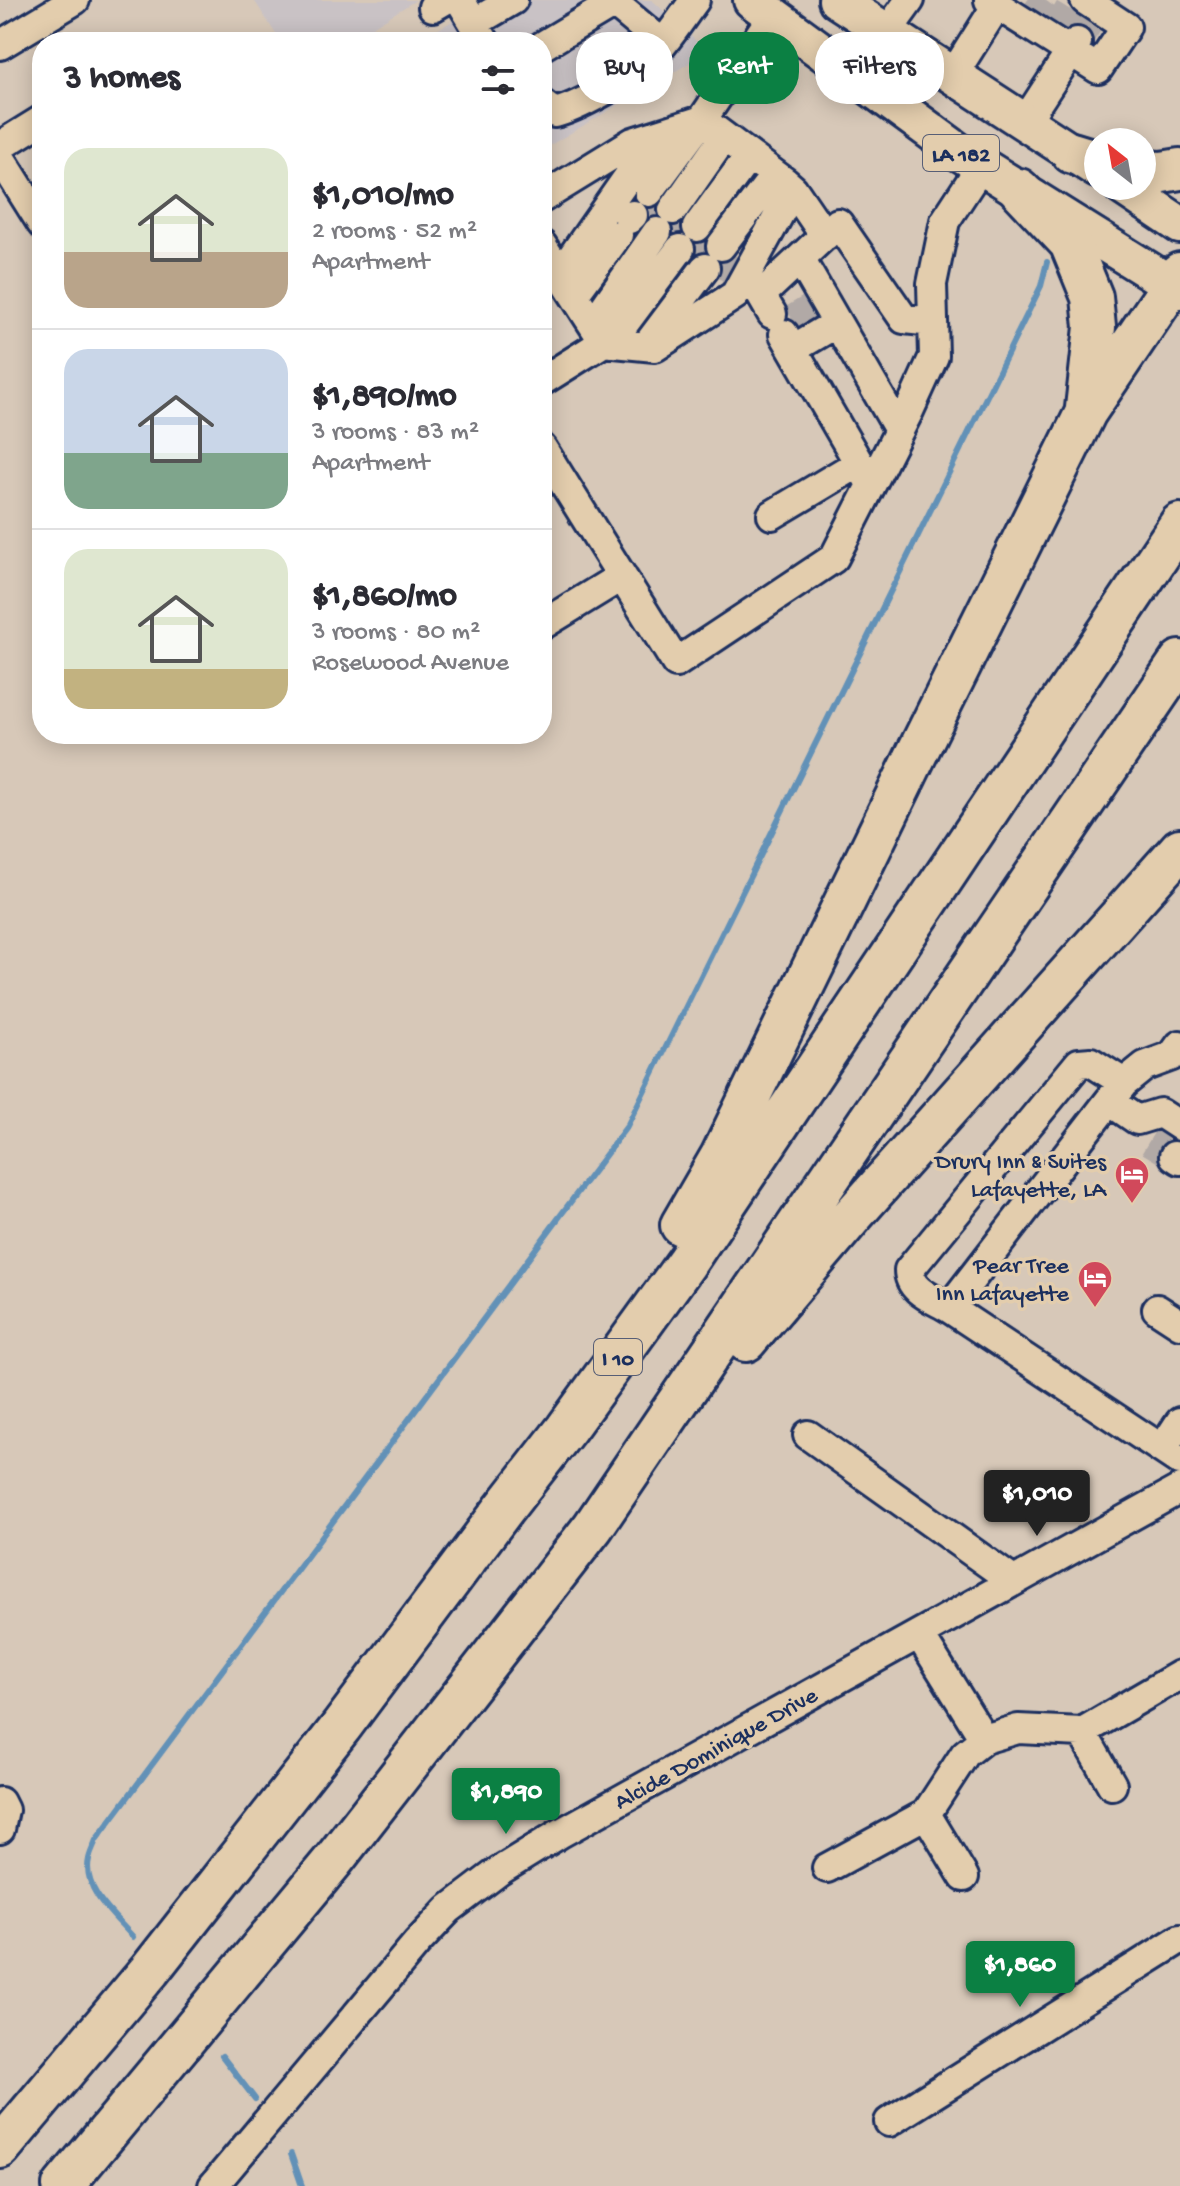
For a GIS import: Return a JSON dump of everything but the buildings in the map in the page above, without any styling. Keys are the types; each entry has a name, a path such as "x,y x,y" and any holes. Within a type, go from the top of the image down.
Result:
{"highway":[{"path":"1156,172 1180,169"},
{"path":"1019,189 1070,243 1092,297 1095,327 1086,412"},
{"path":"503,1510 654,1271 721,1156 1086,412 1177,283"},
{"name":"I 10","path":"0,2148 150,1970 284,1800 566,1429 686,1263 1180,524"},
{"path":"593,1527 1180,661"},
{"path":"63,2186 333,1861 593,1527 726,1365 854,1214 1180,849"}],"main road":[{"name":"LA 182","path":"837,0 887,32"},
{"name":"LA 182","path":"763,8 959,152 1177,283"},
{"name":"LA 182","path":"944,69 1084,158"},
{"path":"1143,200 1180,225"}],"street":[{"path":"0,45 75,0"},
{"path":"459,14 513,0"},
{"path":"670,32 695,0"},
{"path":"887,32 910,0"},
{"path":"552,40 613,2 649,32"},
{"path":"607,325 735,295 763,8"},
{"path":"953,75 1043,15"},
{"path":"1025,122 1043,15"},
{"path":"552,112 570,110 580,104"},
{"path":"552,128 592,104"},
{"path":"0,146 32,126"},
{"path":"607,325 658,134"},
{"path":"552,192 633,142 658,134 749,155 825,236"},
{"path":"552,372 607,325 672,234 749,155"},
{"path":"607,325 672,234 749,155"},
{"path":"607,325 672,234 749,155"},
{"path":"0,157 32,208"},
{"path":"552,464 676,663 834,558 865,474 899,430 934,356 932,284 945,221 981,166"},
{"path":"783,332 807,302 825,236 838,223 904,319 933,322"},
{"path":"607,325 672,234"},
{"path":"552,257 607,325"},
{"path":"865,474 761,295 807,302 899,430"},
{"path":"772,515 865,474"},
{"path":"552,619 622,576"},
{"path":"949,1308 1117,1092 1145,1066 1177,1054"},
{"path":"1180,1126 1160,1113 1143,1130 1117,1092 1091,1062 1079,1063 909,1270 914,1287 1171,1454 1180,1422"},
{"path":"808,1435 1013,1581"},
{"name":"Alcide Dominique Drive","path":"213,2186 417,1943 449,1909 499,1871 559,1834 1180,1489"},
{"path":"919,1634 984,1739"},
{"path":"827,1868 926,1814 965,1754 984,1739 1018,1729 1082,1732 1180,1675"},
{"path":"1082,1732 1112,1785"},
{"path":"0,1802 4,1810 0,1829"},
{"path":"926,1814 964,1877"},
{"path":"889,2122 1180,1939"}],"shaded area":[{"path":"254,0 416,0 364,32 275,32"},
{"path":"488,0 652,0 689,34 689,63 673,73 673,32 576,32 576,104 620,104 552,144 552,32 438,32"}],"waterway":[{"path":"133,1937 102,1902 90,1881 89,1859 96,1840 627,1126 1041,286 1047,262"},
{"path":"222,2056 255,2099"},
{"path":"291,2154 302,2186"}],"tunnel":[{"path":"1035,14 1045,0"},
{"path":"1057,29 1069,9"},
{"path":"1077,42 1089,23"},
{"path":"646,224 662,201"},
{"path":"669,241 685,219"},
{"path":"691,258 708,236"},
{"path":"716,276 733,253"},
{"path":"797,300 809,320"},
{"path":"1149,1141 1174,1156"}],"place":[{"name":"Drury Inn & Suites Lafayette, LA","path":"1132,1205"},
{"name":"Pear Tree Inn Lafayette","path":"1095,1309"}]}
